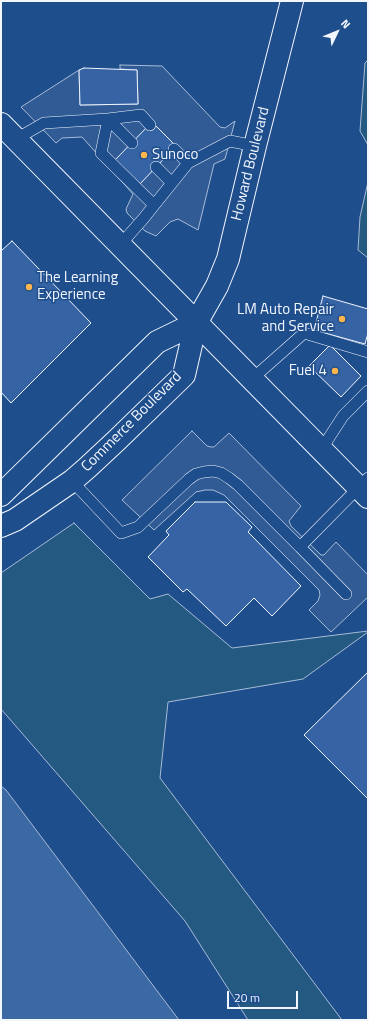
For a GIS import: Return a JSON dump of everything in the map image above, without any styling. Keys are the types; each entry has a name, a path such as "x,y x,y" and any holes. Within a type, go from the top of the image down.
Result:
{"main road":[{"name":"Howard Boulevard","path":"196,323 217,286 228,259 254,146 292,1"},
{"path":"8,131 321,450 365,488"},
{"path":"1,495 157,342 196,323"},
{"name":"Commerce Boulevard","path":"1,526 15,520 72,481 184,375 196,323"}],"lane":[{"path":"8,131 44,123 108,119 140,115 150,125"},
{"path":"108,119 132,143"},
{"path":"108,119 101,153 154,205"},
{"path":"120,245 188,163 230,141 254,146"},
{"path":"174,149 188,163"},
{"path":"156,168 172,183"},
{"path":"252,380 304,333 368,352"},
{"path":"321,450 343,416 368,391"},
{"path":"72,481 121,533 138,527 196,474 204,472 221,473 238,485 346,594"},
{"path":"300,547 365,488"}],"shaded area":[{"path":"368,60 368,145 360,131 365,63"},
{"path":"120,65 162,66 220,127 225,128 235,121 225,159 214,164 198,230 178,219 170,222 156,236 145,231 127,213 126,209 133,194 82,137 62,138 56,143 21,107 79,70 80,105 138,104 137,70 120,69"},
{"path":"368,182 368,258 358,250 360,217"},
{"path":"192,431 207,446 211,447 214,447 229,433 301,506 289,521 291,526 321,555 324,555 336,542 368,575 368,597 331,632 309,610 318,601 320,595 319,590 224,495 213,490 196,492 154,530 122,500"},
{"path":"74,523 150,599 168,594 232,648 368,631 303,679 168,702 160,778 342,1020 248,1020 185,921 1,709 1,573"},
{"path":"1,786 6,790 179,1020 1,1020"}],"building":[{"path":"84,68 137,70 138,104 80,105 79,70"},
{"name":"Sunoco","path":"152,122 176,146 139,185 115,160"},
{"name":"The Learning Experience","path":"12,241 91,323 11,403 1,392 1,251"},
{"name":"LM Auto Repair and Service","path":"323,296 368,309 368,333 365,344 314,330"},
{"name":"Fuel 4","path":"330,345 361,376 341,397 309,366"},
{"path":"195,502 226,502 252,527 248,532 301,586 272,616 254,598 226,626 187,589 183,592 148,557 169,535 166,531"},
{"path":"368,672 368,799 304,735"}],"place":[{"name":"Sunoco","path":"144,155"},
{"name":"The Learning Experience","path":"29,287"},
{"name":"LM Auto Repair and Service","path":"342,319"},
{"name":"Fuel 4","path":"335,371"}]}
